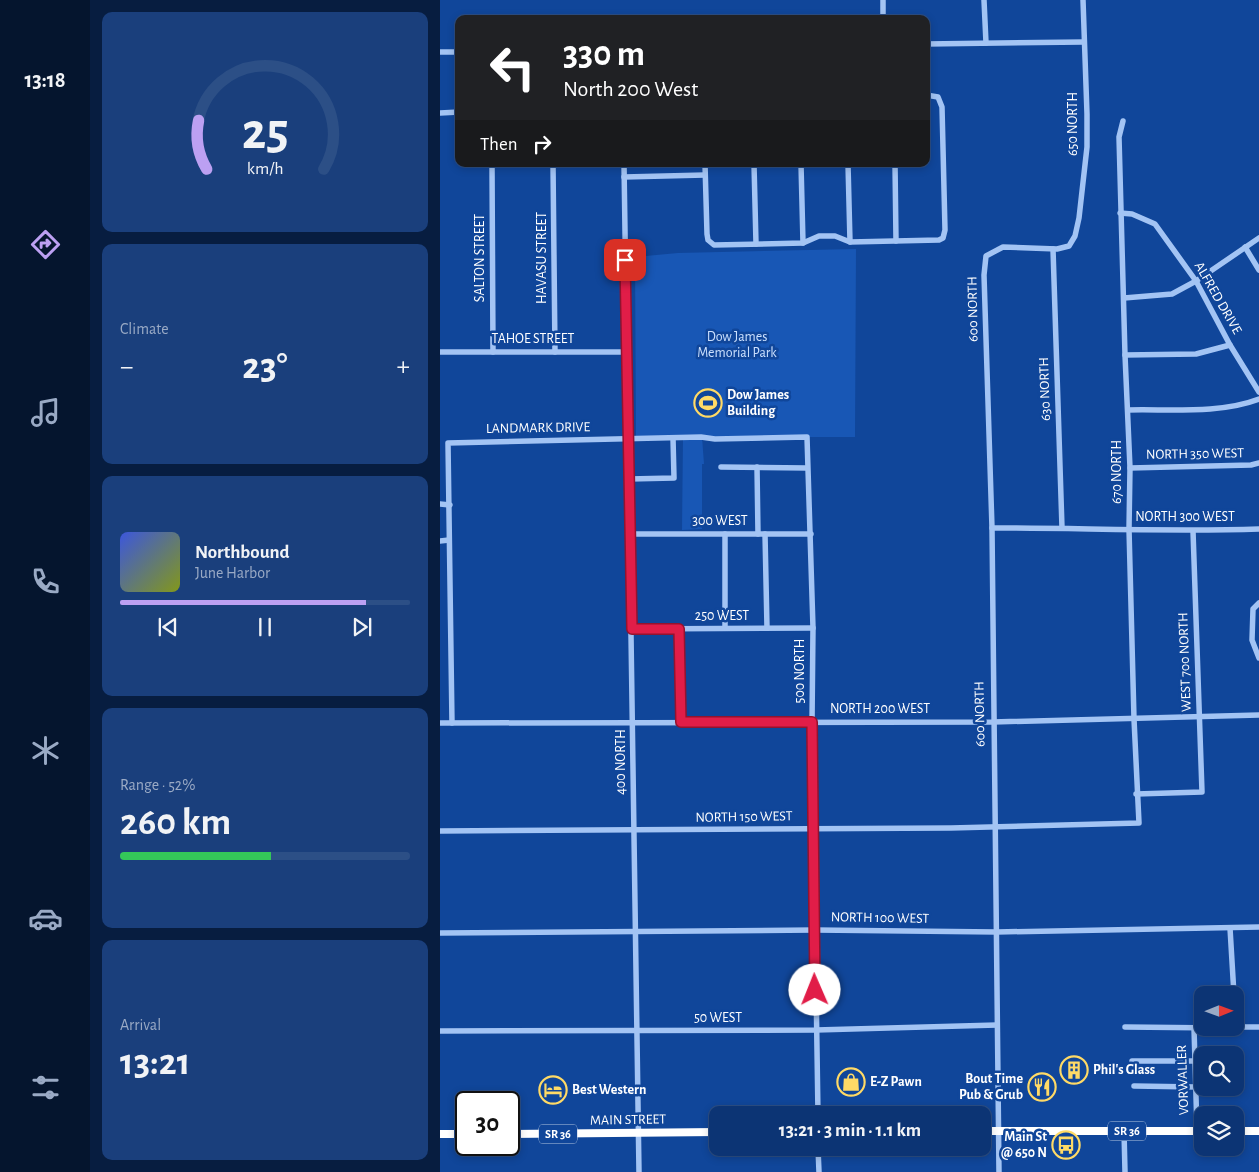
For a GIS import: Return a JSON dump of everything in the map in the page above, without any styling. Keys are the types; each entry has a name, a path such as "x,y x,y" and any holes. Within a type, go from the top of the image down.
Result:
{"highway":[{"name":"SR 36","path":"991,1131 1194,1131"},
{"path":"1244,1131 1259,1131"},
{"name":"MAIN STREET","path":"520,1134 709,1132"},
{"path":"440,1134 455,1134"}],"street":[{"path":"883,0 883,15"},
{"path":"984,0 986,43"},
{"name":"650 NORTH","path":"1053,249 1069,246 1075,236 1078,223 1086,154 1087,114 1082,0"},
{"path":"930,44 1084,42"},
{"path":"440,52 455,52"},
{"path":"705,167 706,234 711,243 718,245 803,243 819,236 835,236 850,242 935,240 942,238 945,230 942,107 938,97 930,96"},
{"path":"440,113 455,112"},
{"name":"670 NORTH","path":"1123,121 1119,137 1120,213 1130,468 1129,529 1136,794 1139,823"},
{"name":"SALTON STREET","path":"492,167 493,352"},
{"name":"HAVASU STREET","path":"553,167 555,352"},
{"name":"400 NORTH","path":"624,167 639,1172"},
{"path":"754,167 756,244"},
{"path":"801,167 803,243"},
{"path":"848,167 850,242"},
{"path":"895,167 896,241"},
{"path":"624,177 705,175"},
{"name":"ALFRED DRIVE","path":"1120,213 1132,214 1155,224 1196,281 1230,345 1259,392"},
{"path":"1124,298 1172,294 1196,281 1259,238"},
{"path":"1245,247 1259,270"},
{"name":"600 NORTH","path":"999,1172 992,528 984,275 986,256 1003,248 1053,249"},
{"name":"630 NORTH","path":"1053,249 1062,528"},
{"path":"1125,355 1196,354 1230,345"},
{"name":"TAHOE STREET","path":"440,352 627,352"},
{"path":"1128,410 1215,408 1244,405 1259,399"},
{"name":"LANDMARK DRIVE","path":"450,505 448,443 628,438 707,437 720,439 807,437"},
{"name":"500 NORTH","path":"807,437 813,628 812,722 818,1106"},
{"path":"629,479 674,478 673,438"},
{"name":"NORTH 350 WEST","path":"1130,468 1251,465 1259,463"},
{"path":"721,467 808,468"},
{"path":"757,467 758,534"},
{"path":"440,504 450,505 452,723"},
{"name":"NORTH 300 WEST","path":"992,528 1193,531 1259,529"},
{"name":"WEST 700 NORTH","path":"1136,794 1202,792 1193,531"},
{"name":"300 WEST","path":"630,534 811,534"},
{"path":"725,534 725,628"},
{"path":"765,534 767,628"},
{"path":"440,540 450,540"},
{"path":"1259,603 1253,609 1252,640 1259,658"},
{"name":"250 WEST","path":"632,629 813,628"},
{"path":"679,629 681,722"},
{"name":"NORTH 200 WEST","path":"440,723 993,722 1259,715"},
{"name":"NORTH 150 WEST","path":"440,832 1139,823"},
{"name":"NORTH 100 WEST","path":"440,933 815,930 997,932 1259,927"},
{"path":"1230,928 1233,986"},
{"name":"50 WEST","path":"440,1031 816,1030 997,1025"},
{"path":"1125,1026 1194,1028"},
{"path":"1244,1027 1259,1027"},
{"path":"1132,1061 1194,1061"},
{"path":"1134,1086 1194,1087"},
{"path":"1124,1131 1125,1172"},
{"path":"818,1156 819,1172"}],"green space":[{"name":"Dow James Memorial Park","path":"856,249 855,437 702,437 704,464 702,464 702,529 682,530 683,437 636,437 635,257 678,253"}],"place":[{"name":"Dow James Building","path":"708,403"},
{"name":"Phil's Glass","path":"1074,1070"},
{"name":"E-Z Pawn","path":"851,1082"},
{"name":"Bout Time Pub & Grub","path":"1042,1087"},
{"name":"Best Western","path":"553,1090"},
{"name":"Main St @ 650 N","path":"1066,1145"}],"route":[{"path":"625,260 632,629 679,629 681,722 812,722 815,990"}]}
